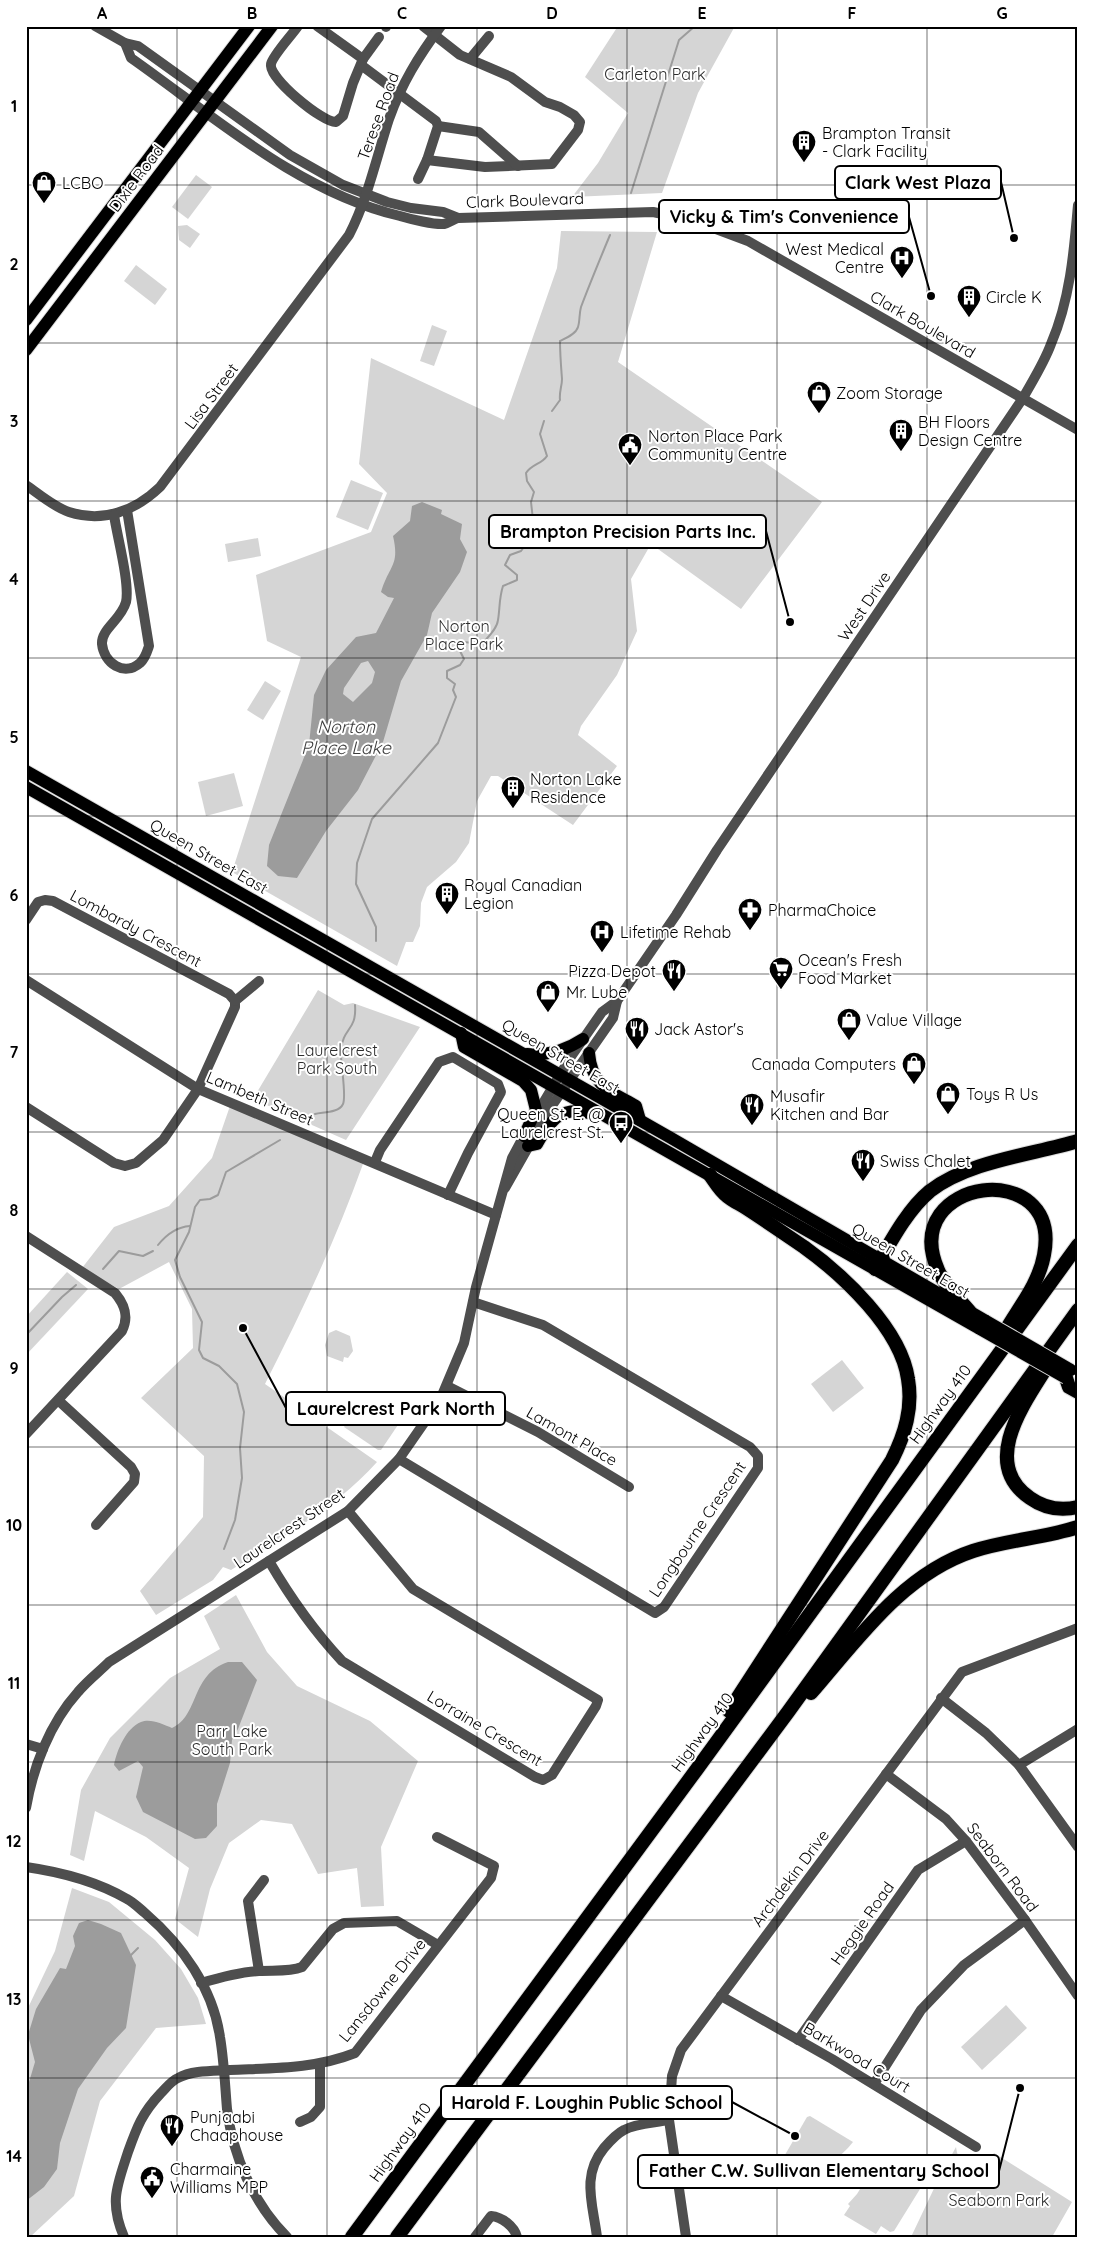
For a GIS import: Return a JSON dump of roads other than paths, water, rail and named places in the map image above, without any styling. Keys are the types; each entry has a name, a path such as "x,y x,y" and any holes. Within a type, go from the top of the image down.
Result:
{"highway":[{"path":"878,1265 919,1202 929,1192 944,1182 987,1165 1078,1142"},
{"path":"697,1769 700,1753 892,1460 906,1426 910,1401 908,1377 897,1347 865,1303 838,1274 817,1257 726,1196 710,1175"},
{"path":"970,1312 938,1272 932,1249 934,1231 945,1209 960,1197 978,1190 1007,1191 1024,1200 1037,1213 1045,1237 1044,1254 1040,1270 1032,1286 987,1360 983,1375"},
{"name":"Highway 410","path":"352,2237 697,1769 1078,1245"},
{"path":"397,2237 788,1712 1078,1310"},
{"path":"1068,1323 1059,1348 1016,1419 1008,1438 1007,1459 1013,1481 1027,1497 1053,1508 1078,1507"},
{"path":"1073,1377 1069,1387 1078,1392"},
{"path":"788,1712 802,1702 879,1615 925,1574 954,1558 974,1551 1078,1527"}],"main road":[{"name":"Dixie Road","path":"26,320 250,26"},
{"name":"Dixie Road","path":"26,350 272,26"},
{"name":"Queen Street East","path":"26,771 640,1120 878,1265 1073,1377"},
{"name":"Queen Street East","path":"26,787 710,1175 970,1312 983,1325"},
{"path":"114,837 91,821 91,816 93,815 144,844 152,842"},
{"path":"461,1034 464,1048 523,1082 531,1090 536,1110 526,1141 537,1144 552,1120 578,1110 610,1119"},
{"path":"523,1054 544,1056 566,1049 583,1039"},
{"path":"589,1053 595,1079 602,1086 636,1106 640,1120"}],"street":[{"name":"Clark Boulevard","path":"95,26 126,43 138,46 196,96 206,112 264,153 324,189 363,206 408,218 444,224 458,218 643,212 692,220 748,241 1078,430"},
{"path":"298,26 271,62 271,71 288,90 326,120 336,122 343,116 353,83 362,62 379,37"},
{"path":"317,26 399,95 436,122 438,126 479,132 518,166"},
{"path":"422,26 460,55 511,77 545,102 574,115 580,122 578,130 552,164 485,167 427,160"},
{"name":"Terese Road","path":"367,196 389,120 399,95 417,58 441,26"},
{"path":"470,59 489,36"},
{"name":"Clark Boulevard","path":"196,96 214,101 313,169 367,196 411,208 443,212 458,218"},
{"path":"418,179 427,160 438,126"},
{"name":"Lisa Street","path":"26,485 67,511 88,516 114,515 147,499 172,474 349,235 367,196"},
{"name":"West Drive","path":"558,1089 583,1039 602,1012 617,1001 1023,398 1043,362 1060,318 1071,272 1078,205"},
{"path":"114,515 126,582 126,600 122,612 115,622 107,628 102,638 106,658 119,668 140,664 149,646 127,510"},
{"path":"126,582 138,580"},
{"name":"Lombardy Crescent","path":"26,920 38,902 45,900 54,902 229,994 235,1000"},
{"name":"Lambeth Street","path":"26,980 198,1089 378,1163 496,1215"},
{"path":"26,1107 114,1163 125,1166 136,1163 163,1140 198,1089 235,1007 235,1000 259,981"},
{"name":"West Drive","path":"565,1077 589,1053 613,1018 617,1001"},
{"path":"378,1163 394,1130 439,1062 453,1058 498,1084 501,1092 448,1195"},
{"name":"Laurelcrest Street","path":"26,1808 43,1749 54,1726 78,1692 109,1662 348,1511 399,1460 440,1400 464,1343 473,1302 512,1158 526,1141 558,1089"},
{"path":"26,1236 115,1293 122,1301 126,1311 126,1322 122,1331 59,1401 26,1434"},
{"name":"Longbourne Crescent","path":"399,1460 655,1613 664,1607 758,1468 758,1456 750,1448 543,1325 473,1302"},
{"name":"Lamont Place","path":"446,1386 538,1432 629,1487"},
{"path":"59,1401 131,1467 135,1474 134,1482 96,1525"},
{"name":"Lorraine Crescent","path":"269,1561 297,1607 342,1661 535,1776 543,1780 552,1775 598,1700 413,1589 348,1511"},
{"name":"Archdekin Drive","path":"686,2237 669,2120 672,2076 681,2050 962,1672 1078,1628"},
{"path":"941,1698 986,1733 1019,1765 1078,1847"},
{"path":"1019,1765 1078,1729"},
{"path":"26,1744 43,1749"},
{"name":"Seaborn Road","path":"886,1774 946,1818 966,1841 1025,1920 1078,1996"},
{"name":"Lansdowne Drive","path":"124,2237 114,2203 119,2180 139,2122 146,2109 176,2078 224,2070 320,2065 354,2053 491,1878 494,1866 437,1837"},
{"name":"Heggie Road","path":"798,2040 918,1870 966,1841"},
{"path":"26,1867 87,1881 128,1899 162,1928 180,1948 202,1983 217,2022 224,2070 227,2110 235,2149 254,2193 278,2228 288,2237"},
{"path":"259,1971 248,1901 264,1880"},
{"path":"874,2084 921,2010 964,1965 1025,1920"},
{"path":"202,1983 230,1975 302,1967 333,1929 344,1923 397,1921 438,1944"},
{"name":"Barkwood Court","path":"721,1996 874,2084 976,2147"},
{"path":"300,2122 311,2117 320,2107 320,2065"},
{"path":"597,2237 590,2186 590,2176 594,2163 613,2138 625,2129 669,2120"},
{"path":"476,2237 491,2216 498,2217 512,2228 517,2237"}],"water":[{"name":"Norton Place Lake","path":"422,502 442,510 441,514 462,524 460,539 467,552 460,572 432,613 427,635 401,681 383,742 358,790 326,831 297,878 278,876 267,866 269,845 309,745 314,695 326,670 356,637 376,633 394,598 388,597 381,592 393,565 395,546 393,536 410,521 412,506","holes":["368,661 375,672 372,683 353,702 343,694 344,688 361,663"]},
{"path":"228,1662 242,1662 257,1680 232,1740 230,1763 217,1804 217,1826 206,1838 195,1839 143,1812 136,1797 143,1767 138,1761 119,1771 114,1765 120,1746 131,1729 145,1721 156,1722 172,1728 181,1722 207,1676 216,1668"},
{"path":"88,1920 121,1933 136,1965 126,2028 107,2048 78,2089 60,2143 57,2169 44,2187 26,2201 26,2106 29,2082 35,2062 28,2035 36,2009 60,1968 66,1969 75,1946 73,1936 79,1923"}],"waterway":[{"path":"631,193 679,40 695,26"},
{"path":"552,411 560,400 562,379 560,341 575,332 579,325 581,307 610,235"},
{"path":"376,941 376,927 356,884 357,863 372,819 438,743 456,697 453,690 455,684 447,678 447,671 460,665 464,659 458,647 464,642 482,644 494,630 497,623 503,586 517,580 517,575 505,565 510,555 521,551 524,547 513,533 524,522 531,523 533,520 531,502 534,492 527,481 526,473 547,456 540,434 544,421"},
{"path":"315,1114 334,1111 343,1104 341,1050 344,1037 354,1020 355,1005"},
{"path":"224,1549 235,1520 242,1478 240,1448 244,1412 237,1384 219,1366 203,1358 199,1350 202,1322 180,1277 175,1260 189,1232 195,1207 200,1200 210,1199 218,1195 226,1172 280,1140"},
{"path":"158,1245 172,1232 190,1226"},
{"path":"103,1269 119,1251 143,1256 153,1251"},
{"path":"26,1335 76,1285"},
{"path":"130,1956 138,1948"}],"place":[{"name":"Brampton Transit - Clark Facility","path":"804,163"},
{"name":"LCBO","path":"44,204"},
{"name":"Clark West Plaza","path":"1014,238"},
{"name":"West Medical Centre","path":"902,279"},
{"name":"Vicky & Tim's Convenience","path":"931,296"},
{"name":"Circle K","path":"969,318"},
{"name":"Zoom Storage","path":"819,414"},
{"name":"BH Floors Design Centre","path":"901,452"},
{"name":"Norton Place Park Community Centre","path":"630,466"},
{"name":"Brampton Precision Parts Inc.","path":"790,622"},
{"name":"Norton Lake Residence","path":"513,809"},
{"name":"Royal Canadian Legion","path":"447,915"},
{"name":"PharmaChoice","path":"750,931"},
{"name":"Lifetime Rehab","path":"602,953"},
{"name":"Ocean's Fresh Food Market","path":"781,990"},
{"name":"Pizza Depot","path":"674,992"},
{"name":"Mr. Lube","path":"548,1013"},
{"name":"Value Village","path":"849,1041"},
{"name":"Jack Astor's","path":"637,1050"},
{"name":"Canada Computers","path":"914,1085"},
{"name":"Toys R Us","path":"948,1115"},
{"name":"Musafir Kitchen and Bar","path":"752,1126"},
{"name":"Queen St. E. @ Laurelcrest St.","path":"621,1144"},
{"name":"Swiss Chalet","path":"863,1182"},
{"name":"Laurelcrest Park North","path":"243,1328"},
{"name":"Father C.W. Sullivan Elementary School","path":"1020,2088"},
{"name":"Harold F. Loughin Public School","path":"795,2136"},
{"name":"Punjaabi Chaaphouse","path":"172,2147"},
{"name":"Charmaine Williams MPP","path":"152,2199"}],"park label":[{"name":"Carleton Park","path":"655,74"},
{"name":"Norton Place Park","path":"464,635"},
{"name":"Laurelcrest Park South","path":"337,1059"},
{"name":"Parr Lake South Park","path":"232,1740"},
{"name":"Seaborn Park","path":"999,2200"}]}
